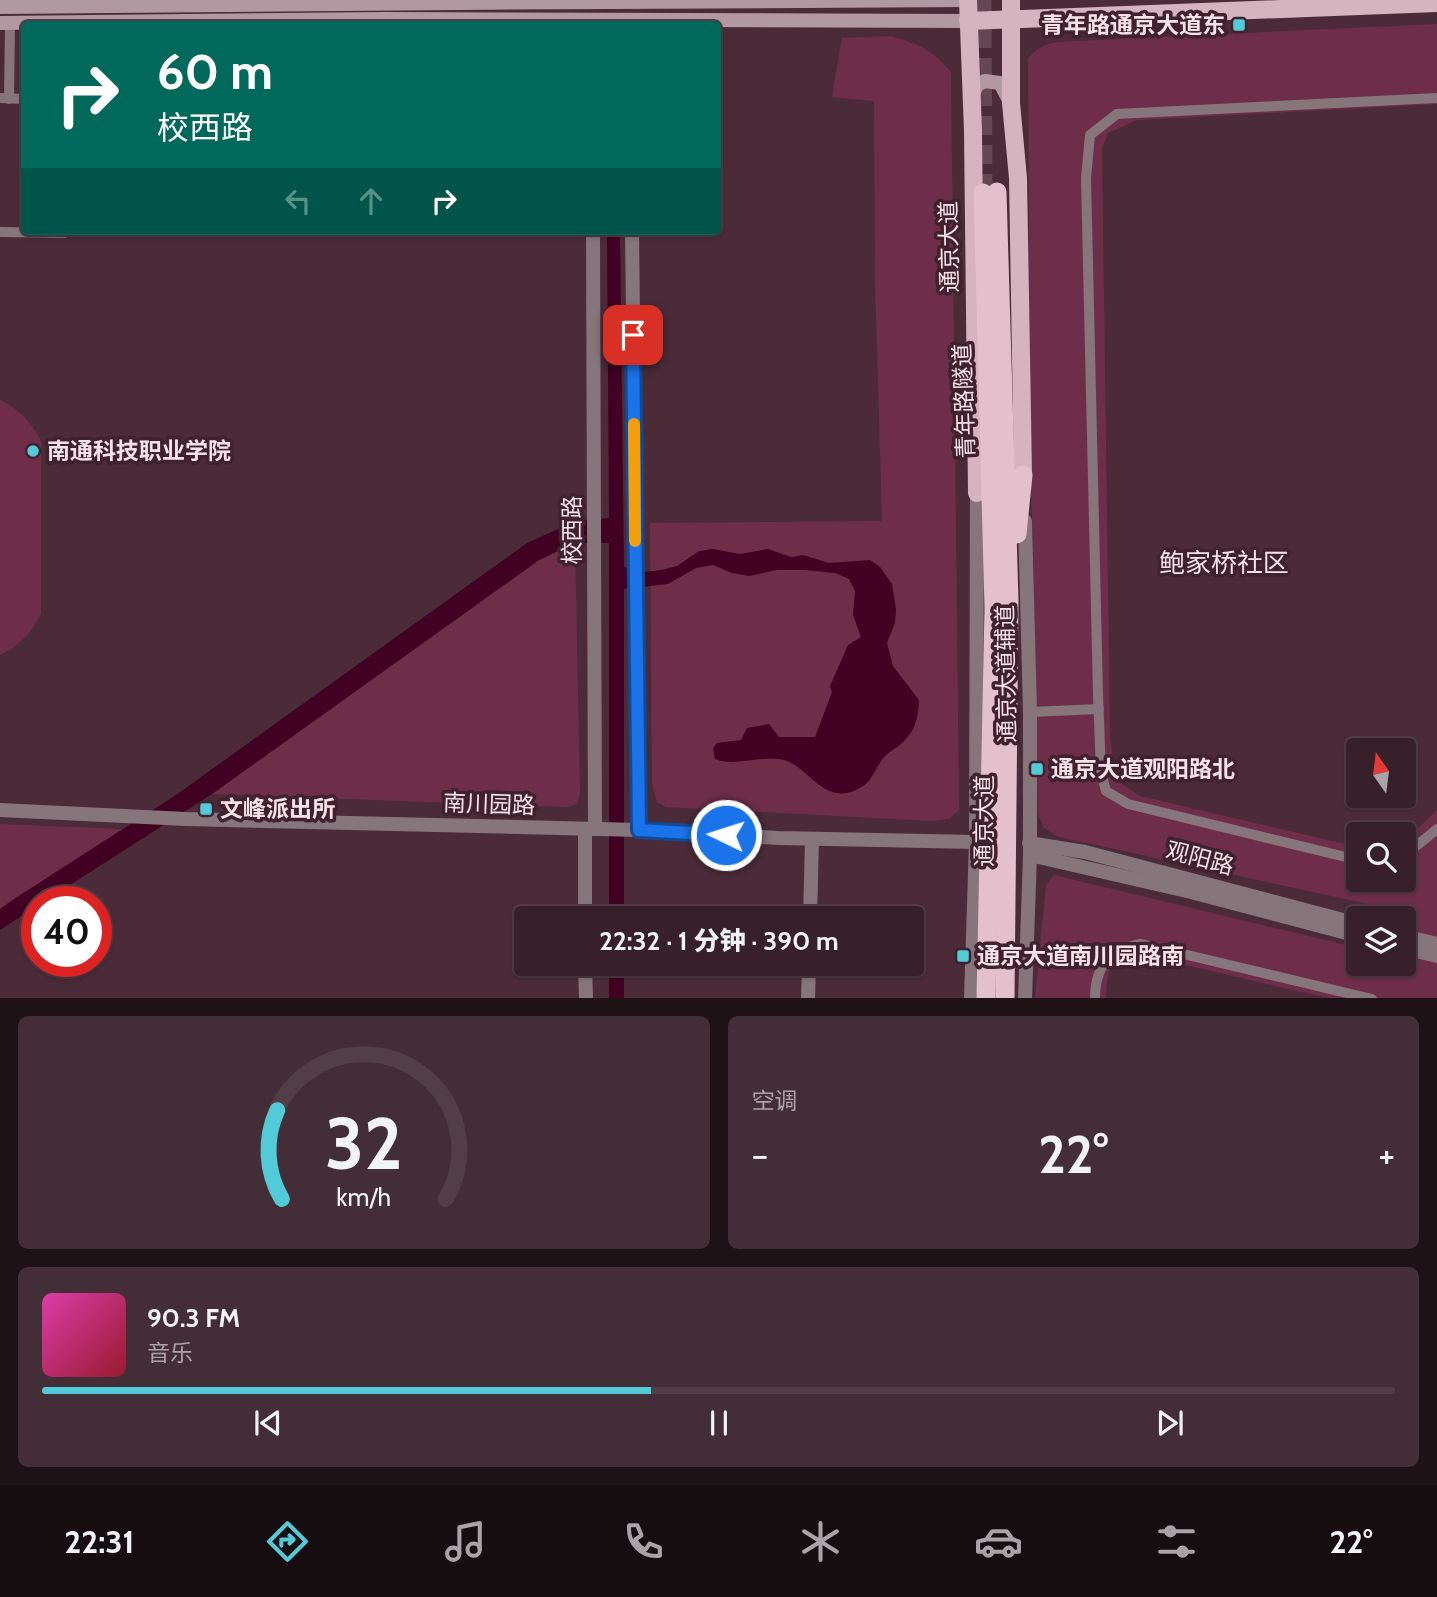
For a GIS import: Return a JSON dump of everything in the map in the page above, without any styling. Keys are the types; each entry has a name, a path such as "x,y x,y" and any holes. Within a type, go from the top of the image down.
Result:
{"highway":[{"name":"青年路隧道","path":"990,193 1001,604"},
{"path":"1001,604 1023,475"},
{"path":"977,494 1001,604"},
{"name":"通京大道","path":"986,998 1001,604"},
{"name":"通京大道","path":"1001,604 1005,998"}],"main road":[{"name":"通京大道","path":"968,0 972,96 977,494"},
{"path":"0,7 301,2 630,4 976,0"},
{"path":"1011,0 1011,103 1018,178 1023,475"},
{"path":"721,22 1011,21 1437,3"},
{"path":"196,21 524,21"},
{"path":"972,96 977,85 990,80 1000,83 1011,103"}],"street":[{"path":"593,21 594,4"},
{"path":"630,4 630,21"},
{"path":"4,99 5,23"},
{"path":"1346,857 1128,804 1107,791 1101,772 1099,709 1086,178 1090,135 1117,114 1437,98"},
{"path":"0,232 21,232"},
{"name":"校西路","path":"586,906 594,829 593,235"},
{"path":"632,235 636,569 634,830"},
{"name":"通京大道辅道","path":"1023,475 1030,712 1030,849 1025,998"},
{"name":"通京大道辅道","path":"971,998 976,842 977,494"},
{"path":"1030,712 1099,709"},
{"name":"南川园路","path":"0,810 186,819 976,842"},
{"path":"1416,846 1437,829"},
{"path":"810,906 811,839"},
{"name":"观阳路","path":"1030,849 1085,852 1346,921"},
{"name":"观阳路","path":"1030,849 1346,933"},
{"path":"1416,943 1437,944"},
{"path":"1095,998 1100,970 1109,957 1123,948 1141,944 1368,998"},
{"path":"1416,947 1437,956"},
{"path":"585,976 586,998"},
{"path":"808,998 809,976"}],"shaded area":[{"path":"1437,24 1437,104 1137,120 1108,133 1102,149 1110,737 1116,780 1140,796 1346,844 1346,892 1416,892 1416,830 1437,810 1437,998 1328,998 1137,954 1120,959 1111,968 1106,998 1035,998 1046,885 1054,875 1346,945 1346,976 1416,976 1416,906 1378,906 1059,837 1044,828 1038,814 1033,540 1027,391 1028,59 1040,48 1055,42"},
{"path":"891,36 924,49 938,58 951,72 959,810 949,819 932,821 666,807 657,802 652,784 650,523 882,521 875,281 874,101 832,97 842,38"},
{"path":"607,235 620,235 624,567 644,572 661,570 677,566 699,551 713,549 740,554 768,549 791,557 803,555 829,563 870,560 880,567 892,584 895,623 887,643 893,666 919,700 915,723 907,738 885,756 863,786 849,792 827,790 790,762 779,759 730,762 715,759 713,748 717,743 741,740 747,728 769,724 779,737 815,737 832,692 830,686 848,645 861,637 853,615 855,591 849,579 835,573 805,570 777,570 749,576 713,565 696,568 668,584 624,589 624,906 609,906 609,543 575,543 539,560 212,794 68,886 34,886 176,795 527,543 576,521 609,518"},
{"path":"0,400 25,417 41,442 41,613 24,638 0,655"},
{"path":"575,543 580,792 577,804 568,807 212,794 539,560"},
{"path":"0,824 122,829 35,886 21,886 21,895 0,909"},
{"path":"21,895 21,916 0,930 0,909"},
{"path":"609,976 624,976 624,998 609,998"}],"tunnel":[{"path":"982,0 983,193"}],"slow traffic":[{"path":"634,424 635,541"}],"place":[{"name":"青年路通京大道东","path":"1239,25"},
{"name":"南通科技职业学院","path":"33,451"},
{"name":"通京大道观阳路北","path":"1037,769"},
{"name":"文峰派出所","path":"206,809"},
{"name":"通京大道南川园路南","path":"963,956"}],"district":[{"name":"鲍家桥社区","path":"1224,563"}],"route":[{"path":"633,335 639,830 726,835"}]}
